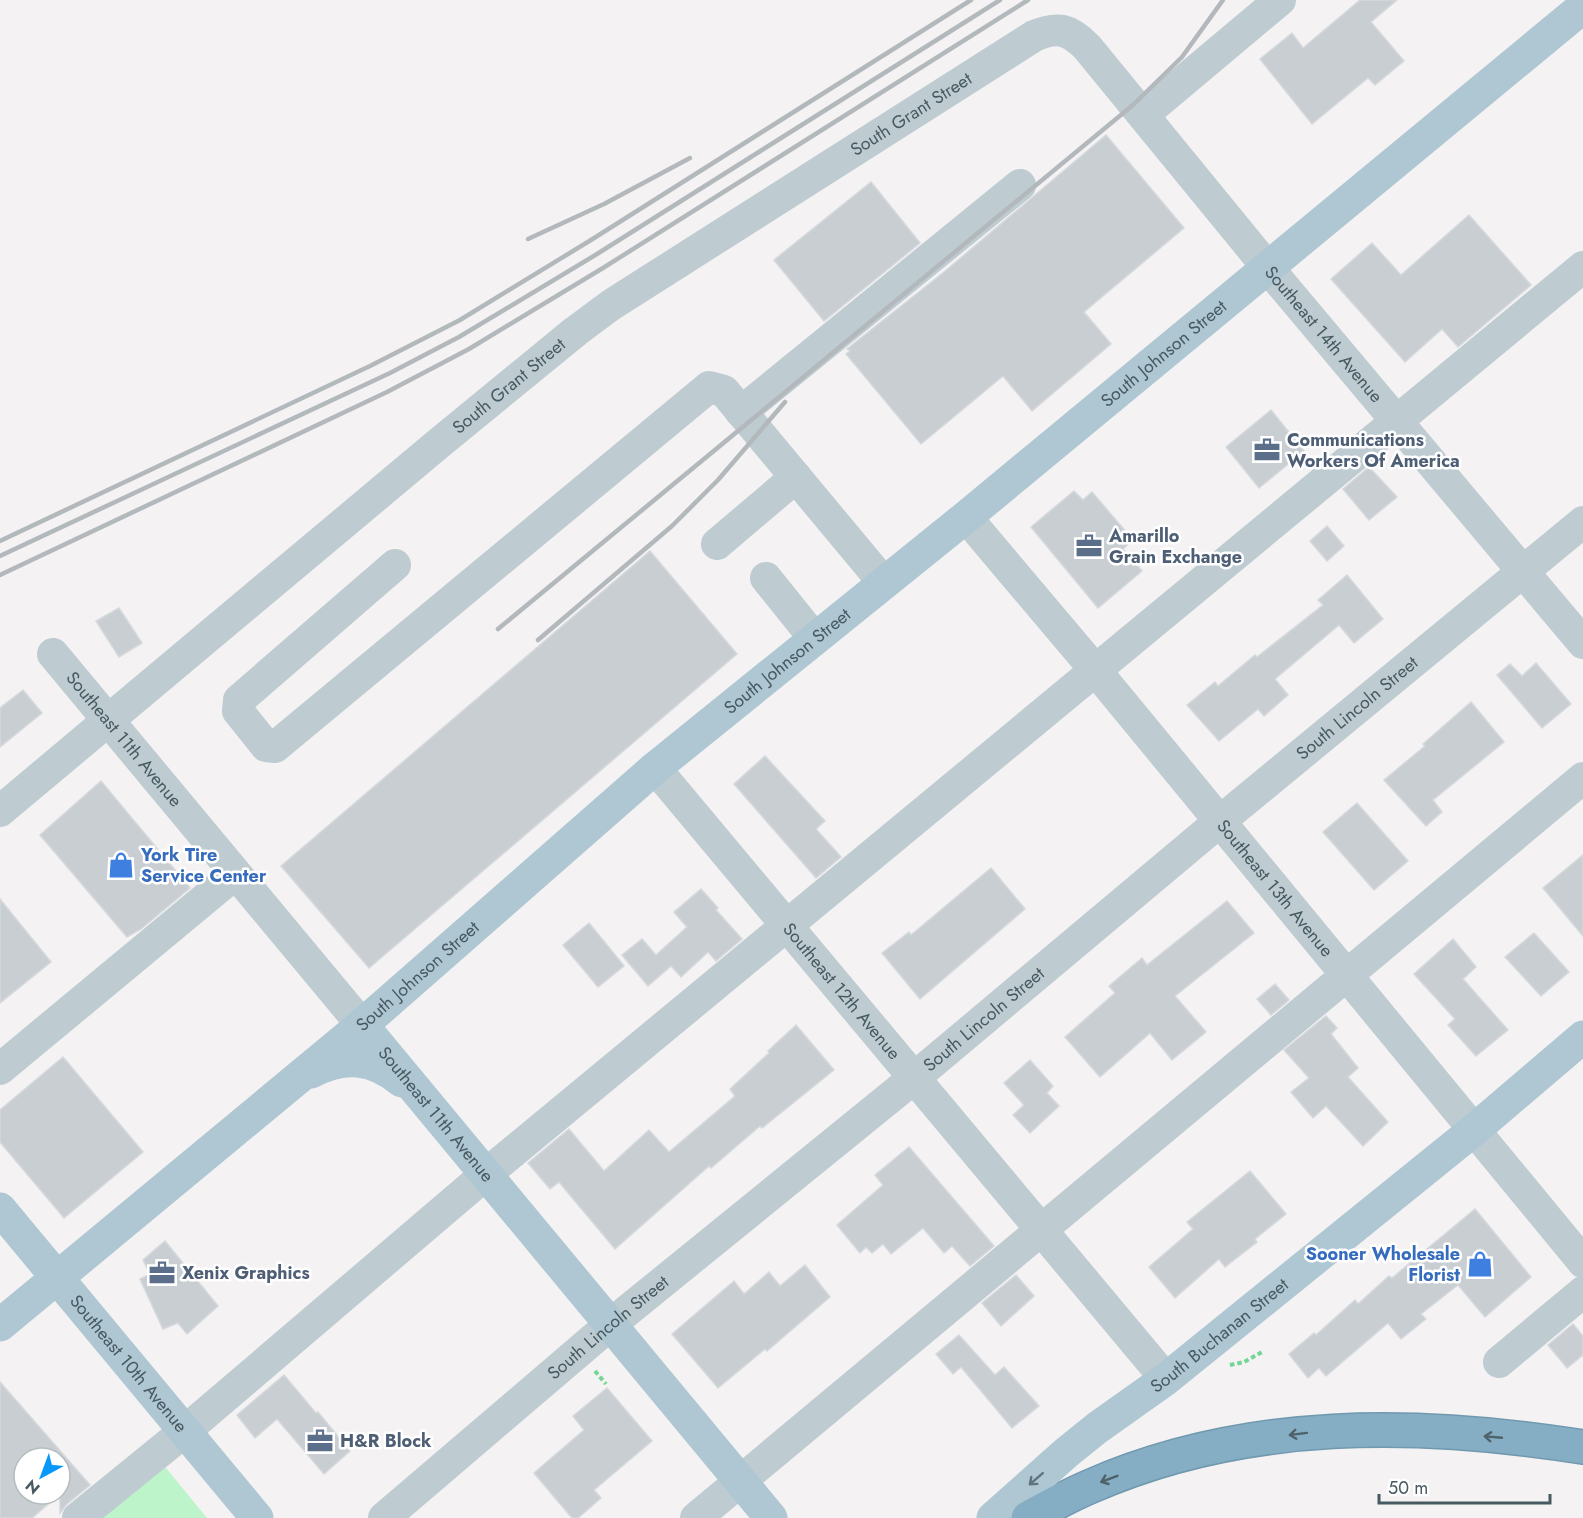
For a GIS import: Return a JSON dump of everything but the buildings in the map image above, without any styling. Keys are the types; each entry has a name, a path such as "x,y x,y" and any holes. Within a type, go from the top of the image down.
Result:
{"highway":[{"path":"1028,1518 1090,1486 1152,1463 1186,1453 1298,1433 1396,1429 1551,1442 1583,1447"},
{"path":"1551,1442 1583,1440"}],"main road":[{"name":"South Johnson Street","path":"0,1325 362,1025 656,768 966,517 1576,11"},
{"name":"Southeast 11th Avenue","path":"362,1025 771,1518"},
{"name":"South Buchanan Street","path":"993,1518 1097,1428 1166,1379 1474,1130 1583,1037"},
{"path":"291,1082 336,1062 353,1060 392,1072 409,1085 428,1106"},
{"name":"Southeast 10th Avenue","path":"0,1209 257,1518"}],"street":[{"path":"1143,116 1280,0"},
{"name":"South Grant Street","path":"0,810 438,444 611,305 1034,36 1049,30 1064,31"},
{"name":"Southeast 14th Avenue","path":"1064,31 1076,36 1087,47 1268,268 1583,643"},
{"path":"741,412 1020,184"},
{"path":"78,1518 185,1431 485,1175 1583,267"},
{"path":"395,565 239,700 238,711 266,746 275,747 709,387 724,391 884,583"},
{"path":"717,544 796,477"},
{"name":"Southeast 13th Avenue","path":"966,517 1096,671 1583,1262"},
{"name":"South Lincoln Street","path":"384,1518 611,1324 914,1078 1219,822 1583,522"},
{"path":"766,578 815,639"},
{"name":"Southeast 11th Avenue","path":"53,654 362,1025"},
{"name":"Southeast 12th Avenue","path":"656,768 1166,1379"},
{"path":"696,1518 1583,778"},
{"path":"0,1070 235,874"},
{"path":"1499,1362 1583,1292"}],"path":[{"path":"1226,1366 1244,1362 1262,1352"},
{"path":"592,1367 606,1384"}],"green space":[{"path":"161,1462 207,1518 96,1518"}],"railway":[{"path":"0,541 370,366 460,320 971,0"},
{"path":"0,556 390,373 459,337 597,254 1000,0"},
{"path":"0,575 387,392 469,349 603,268 1028,0"},
{"path":"498,629 1133,105 1182,57 1223,0"},
{"path":"528,239 604,204 690,158"},
{"path":"538,640 672,526 718,480 785,402"}],"place":[{"name":"Communications Workers Of America","path":"1267,450"},
{"name":"Amarillo Grain Exchange","path":"1089,546"},
{"name":"York Tire Service Center","path":"121,865"},
{"name":"Sooner Wholesale Florist","path":"1480,1264"},
{"name":"Xenix Graphics","path":"162,1273"},
{"name":"H&R Block","path":"320,1441"}]}
